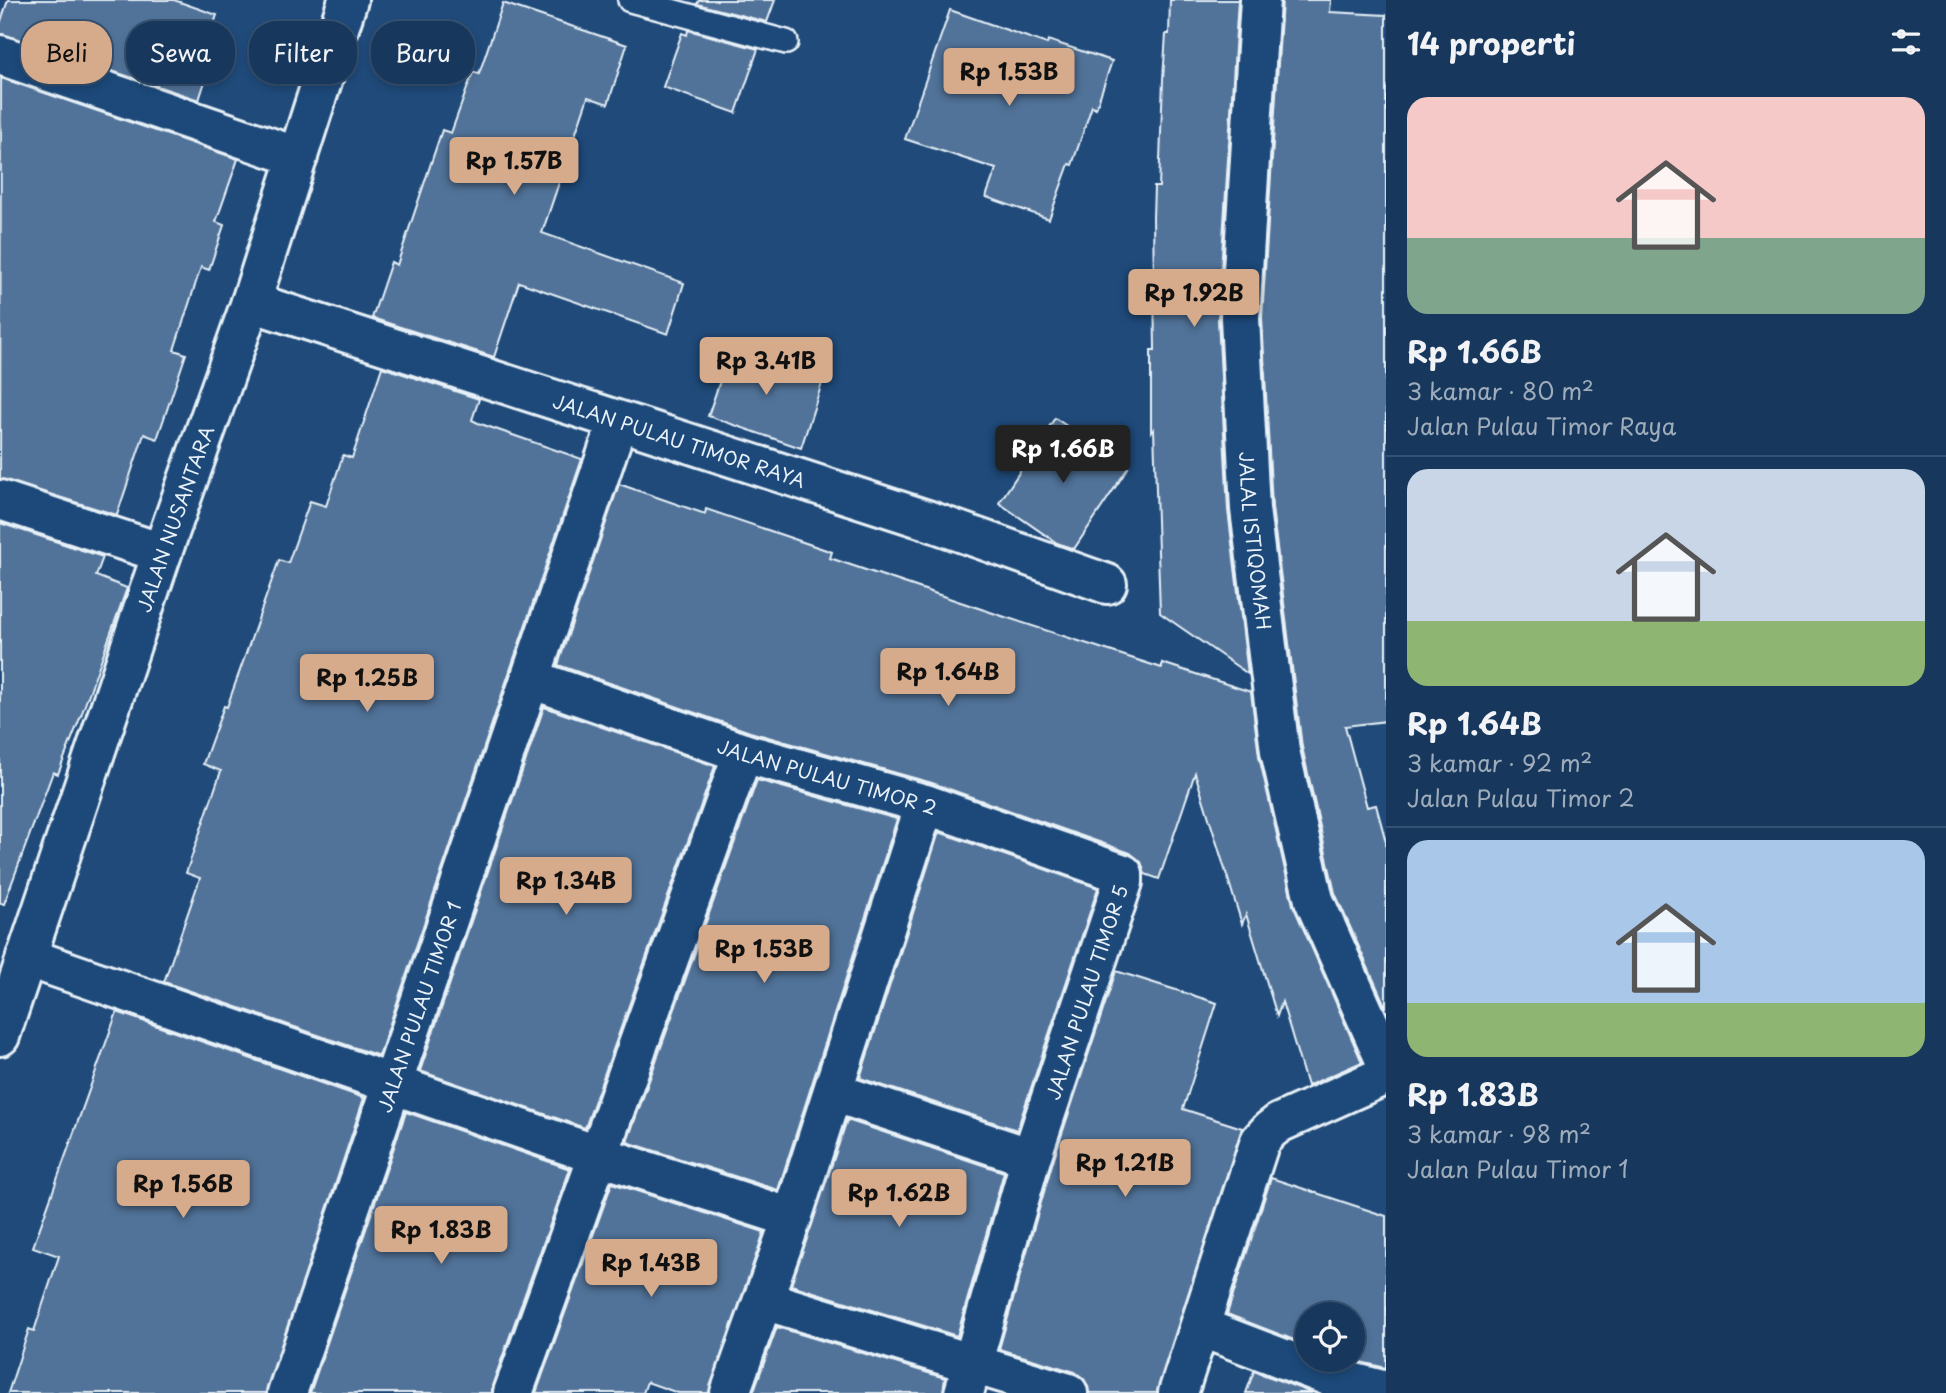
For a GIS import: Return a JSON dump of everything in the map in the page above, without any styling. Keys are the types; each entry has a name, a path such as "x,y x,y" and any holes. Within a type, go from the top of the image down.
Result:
{"street":[{"name":"JALAN NUSANTARA","path":"0,1036 162,553 251,302 348,0"},
{"name":"JALAL ISTIQOMAH","path":"1260,0 1240,318 1252,522 1280,751 1314,900 1386,1062"},
{"path":"0,55 298,157"},
{"name":"JALAN PULAU TIMOR RAYA","path":"251,302 927,520 1107,584"},
{"name":"JALAN PULAU TIMOR 1","path":"287,1393 618,421"},
{"path":"0,500 162,553"},
{"name":"JALAN PULAU TIMOR 2","path":"531,680 743,752 925,804 1123,874"},
{"path":"513,1393 743,752"},
{"path":"730,1393 792,1218 925,804"},
{"name":"JALAN PULAU TIMOR 5","path":"968,1379 1031,1158 1123,882 1123,874"},
{"path":"26,957 598,1155 792,1218"},
{"path":"1178,1393 1260,1141 1279,1123 1386,1075"},
{"path":"833,1092 1031,1158"},
{"path":"764,1300 968,1379 1068,1393"},
{"path":"1200,1327 1331,1377 1386,1391"}],"lane":[{"path":"630,0 786,42"}],"building":[{"path":"8,0 174,0 217,15 215,21 126,21 126,76 112,71 112,21 21,21 21,41 0,34 0,24"},
{"path":"699,0 775,0 767,22 697,4"},
{"path":"1170,0 1238,0 1218,319 1228,510 1248,674 1160,613 1154,429 1151,432 1151,350 1155,350 1153,217 1154,187 1159,187 1163,79"},
{"path":"1282,0 1331,0 1330,12 1386,15 1386,721 1345,726 1367,807 1376,805 1386,842 1386,1008 1335,893 1302,747 1272,507 1262,318"},
{"path":"503,3 627,45 608,104 588,97 542,233 684,283 668,334 519,282 494,357 372,318 391,262 397,265 442,130 451,133 469,84 475,84 475,73 479,74"},
{"path":"950,10 1047,44 1048,40 1112,61 1096,108 1092,106 1072,165 1069,164 1049,219 986,197 996,169 905,139"},
{"path":"688,30 758,49 736,113 663,87 682,33 687,35"},
{"path":"1,78 238,159 216,222 224,225 209,270 201,267 174,350 186,354 157,439 144,434 117,515 0,479"},
{"path":"151,84 204,84 199,100"},
{"path":"732,346 824,377 801,448 708,416"},
{"path":"382,367 479,399 472,420 582,459 379,1056 164,982 200,878 186,873 221,771 203,764 224,706 227,707 279,560 288,563 310,501 326,506 343,455 352,458"},
{"path":"1055,418 1128,468 1074,549 1057,543 999,503"},
{"path":"619,484 705,514 706,509 832,552 830,558 1002,616 1162,668 1162,663 1251,692 1259,756 1293,905 1362,1062 1307,1086 1282,1002 1277,1016 1246,914 1242,924 1195,773 1159,879 1145,874 1141,862 1130,853 932,783 750,732 558,665"},
{"path":"0,523 103,557 96,576 127,588 82,713 58,774 53,772 4,904 0,903"},
{"path":"544,707 715,766 585,1128 420,1071"},
{"path":"757,780 897,819 778,1190 627,1142"},
{"path":"939,832 1098,888 1017,1130 860,1078"},
{"path":"1116,971 1217,1003 1183,1109 1242,1128 1157,1393 1089,1393 1084,1379 1075,1372 999,1349 1052,1164"},
{"path":"117,1012 364,1098 266,1393 8,1393 29,1329 34,1331 59,1256 33,1247"},
{"path":"406,1112 570,1169 492,1386 492,1393 310,1393"},
{"path":"847,1120 1004,1172 957,1336 791,1285"},
{"path":"1271,1178 1386,1216 1386,1368 1365,1363 1365,1302 1295,1302 1295,1340 1227,1314"},
{"path":"612,1183 764,1232 709,1393 678,1393 647,1382 643,1393 536,1393"},
{"path":"777,1327 945,1378 943,1393 753,1393"},
{"path":"1254,1371 1312,1393 1246,1393"}]}
